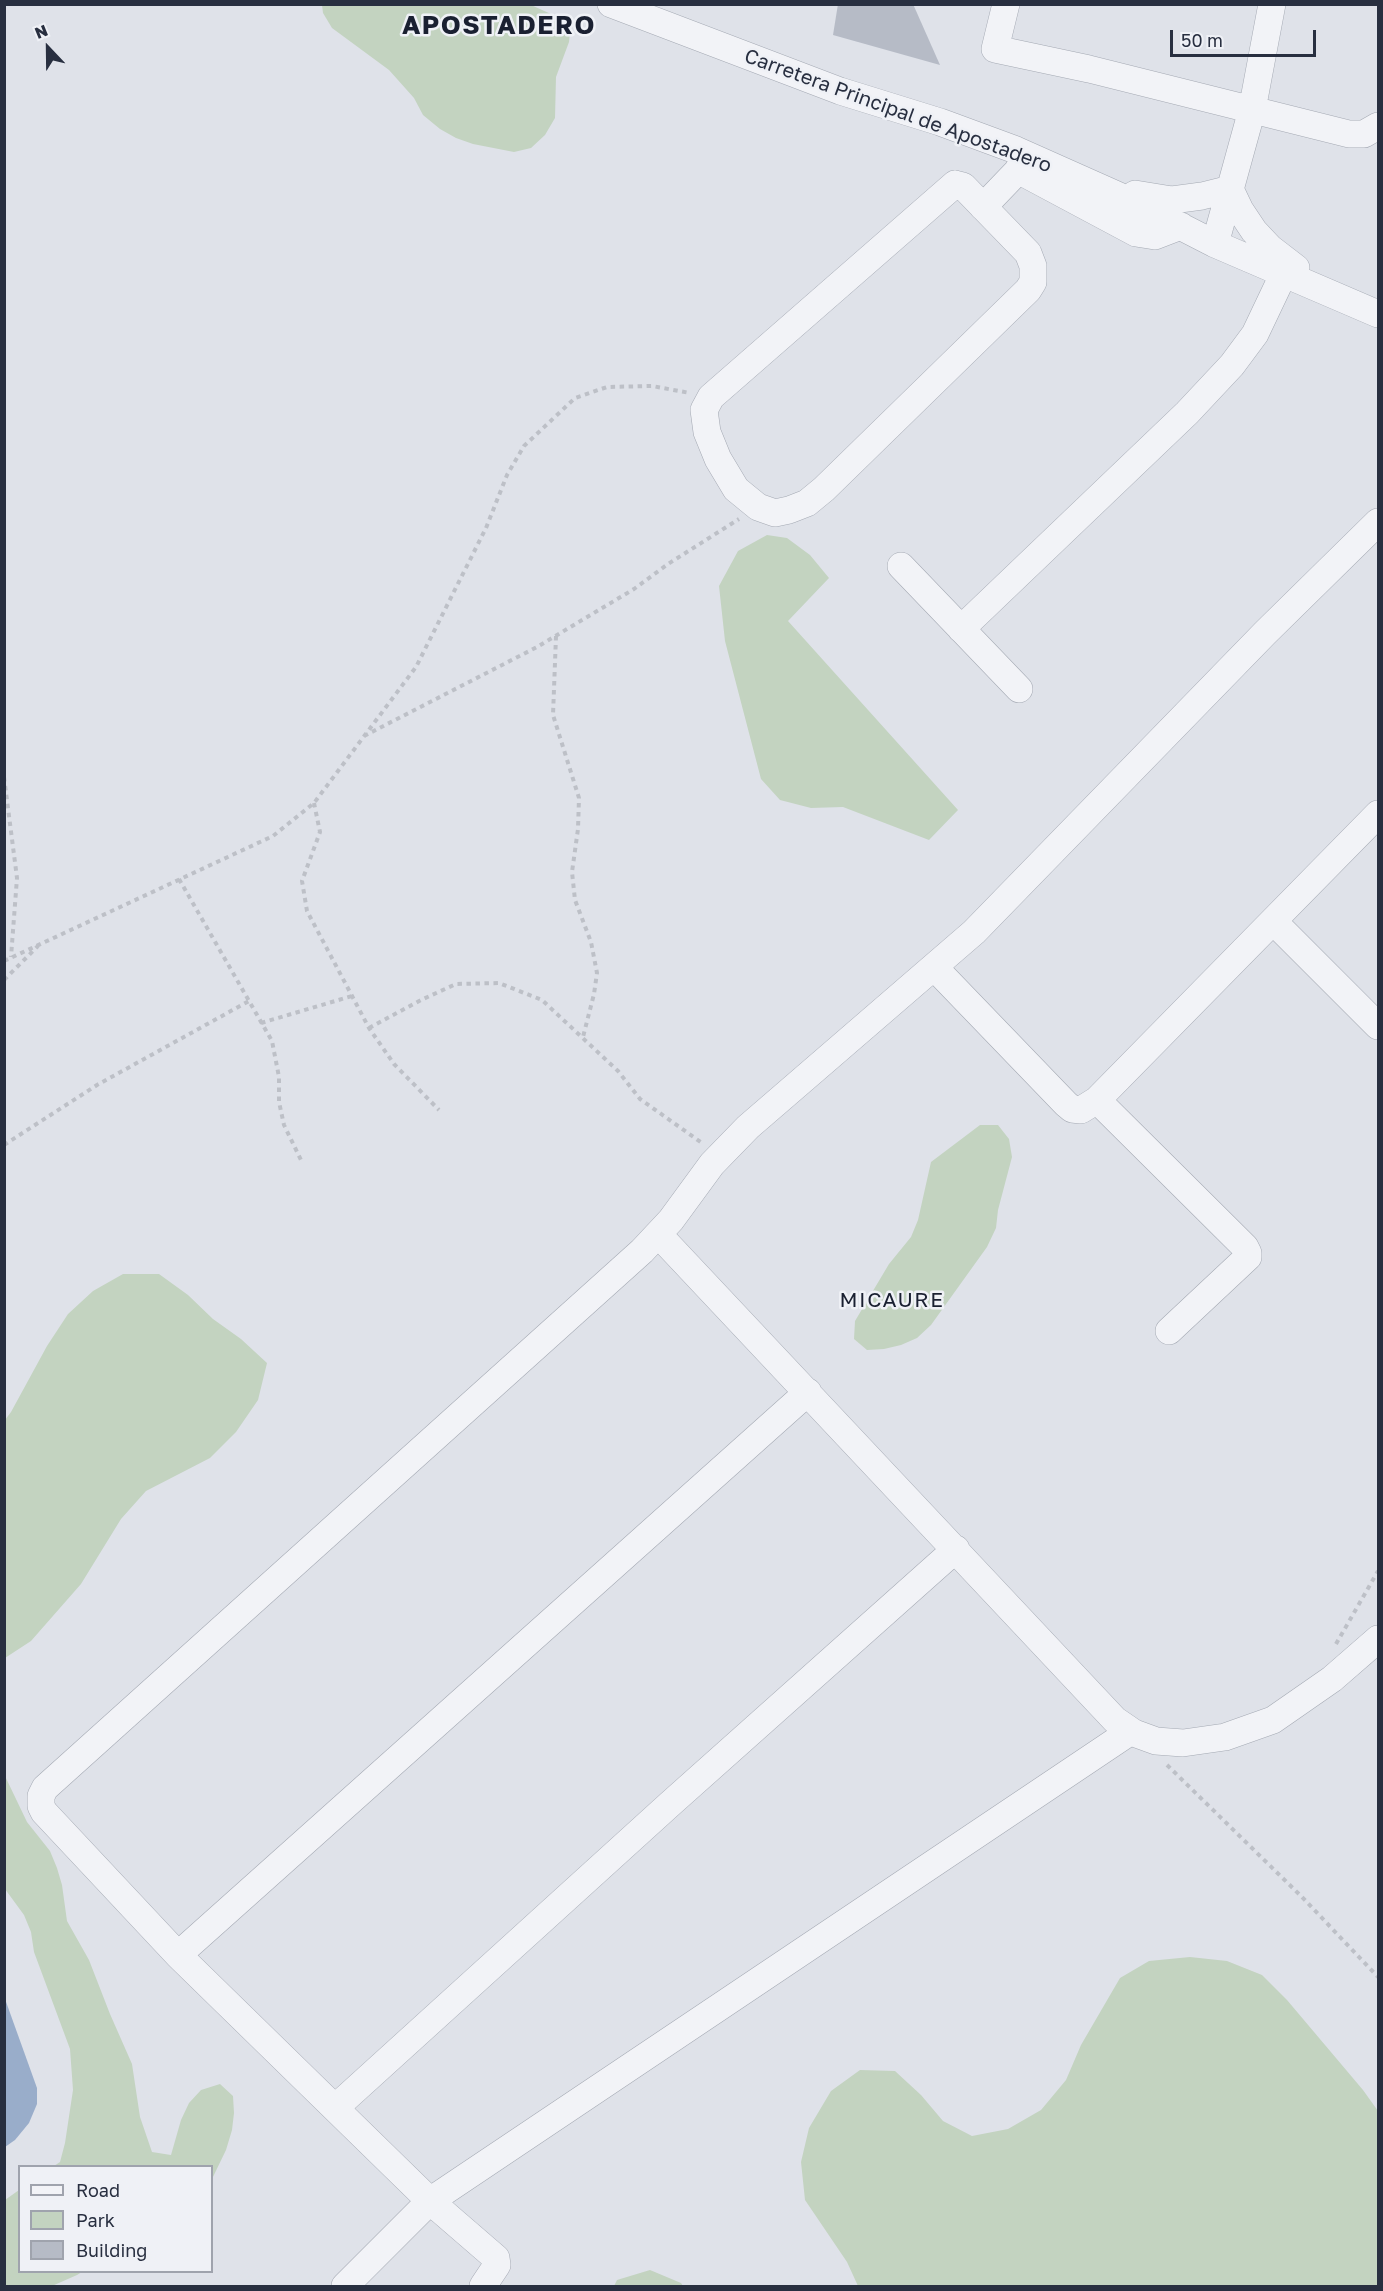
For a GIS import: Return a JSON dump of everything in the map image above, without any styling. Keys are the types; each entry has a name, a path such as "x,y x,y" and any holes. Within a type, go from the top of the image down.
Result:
{"street":[{"name":"Carretera Principal de Apostadero","path":"612,4 840,91 940,122 1025,164 1101,188 1215,244 1378,314"},
{"path":"1006,4 995,49 1089,69 1349,134 1364,134 1378,126"},
{"path":"1215,244 1252,110 1272,4"},
{"path":"984,207 1025,164 1136,233 1155,236 1181,226"},
{"path":"955,184 963,186 1028,253 1033,266 1033,282 1028,290 807,503 775,513 758,507 736,489 718,459 707,432 704,410 711,397 955,184"},
{"path":"1101,188 1172,200 1230,189"},
{"path":"1230,189 1240,210 1270,248 1329,293"},
{"path":"961,629 1187,412 1232,365 1255,334 1284,273"},
{"path":"483,2286 497,2265 496,2258 430,2201 178,1955 44,1812 41,1806 41,1796 45,1788 642,1251 671,1220 720,1156 748,1127 974,932 1265,633 1378,522"},
{"path":"901,566 1018,689"},
{"path":"933,967 1066,1104 1081,1110 1097,1100 1378,814"},
{"path":"1273,921 1378,1026"},
{"path":"1097,1100 1248,1252 1248,1257 1169,1331"},
{"path":"658,1234 1115,1720 1131,1731 1156,1741 1184,1743 1225,1737 1274,1720 1332,1679 1378,1639"},
{"path":"178,1955 808,1392"},
{"path":"335,2108 670,1804 956,1549"},
{"path":"345,2286 430,2201 1131,1731"}],"path":[{"path":"4,961 273,836 314,802 416,667 486,528 507,475 524,446 575,398 607,387 652,386 711,397"},
{"path":"361,738 556,636 634,589 668,564 758,507"},
{"path":"556,636 553,715 579,798 578,829 572,872 575,900 591,942 597,973 583,1037"},
{"path":"4,777 17,878 11,958"},
{"path":"314,802 320,832 302,881 307,911 369,1029 394,1064 438,1110"},
{"path":"179,879 272,1041 279,1077 279,1102 284,1125 301,1160"},
{"path":"4,980 40,943"},
{"path":"369,1029 456,984 499,983 542,1000 618,1071 640,1100 720,1156"},
{"path":"261,1023 352,996"},
{"path":"4,1145 97,1085 249,1001"},
{"path":"1332,1649 1378,1570"},
{"path":"1159,1757 1302,1897 1378,1977"}],"green space":[{"path":"322,5 531,5 571,23 569,42 556,77 555,118 545,135 531,148 514,152 473,144 456,138 423,115 414,98 389,70 332,28 323,13"},
{"path":"767,535 787,538 810,555 829,578 788,621 958,810 929,840 843,807 811,808 780,800 761,779 725,641 719,586 738,551"},
{"path":"980,1125 998,1125 1009,1139 1012,1157 998,1210 996,1228 987,1247 931,1325 917,1338 901,1345 867,1350 854,1339 855,1321 889,1264 911,1237 918,1220 931,1162"},
{"path":"123,1274 159,1274 188,1295 213,1319 241,1339 267,1363 258,1400 236,1432 210,1458 146,1491 121,1519 81,1584 31,1641 5,1658 5,1420 68,1314 93,1291"},
{"path":"4,1774 27,1822 50,1851 57,1868 67,1921 89,1960 132,2064 140,2117 152,2152 171,2155 181,2120 189,2103 201,2090 220,2084 233,2096 232,2130 226,2150 213,2177 213,2165 56,2165 60,2162 65,2143 73,2090 70,2049 34,1952 31,1932 24,1915 5,1889"},
{"path":"1190,1957 1227,1961 1262,1975 1287,2000 1378,2111 1378,2286 858,2286 847,2262 805,2200 801,2162 809,2128 831,2091 860,2070 895,2071 921,2095 943,2121 972,2136 1008,2129 1041,2110 1066,2080 1081,2045 1120,1978 1149,1961"},
{"path":"18,2191 18,2273 80,2273 52,2286 5,2286 5,2200"},
{"path":"650,2270 681,2283 683,2286 614,2286 617,2280"}],"water":[{"path":"5,1999 37,2088 37,2104 29,2123 15,2140 5,2147"}],"building":[{"path":"838,4 913,4 940,65 833,35"}],"district":[{"name":"APOSTADERO","path":"499,26"},
{"name":"MICAURE","path":"892,1300"}]}
